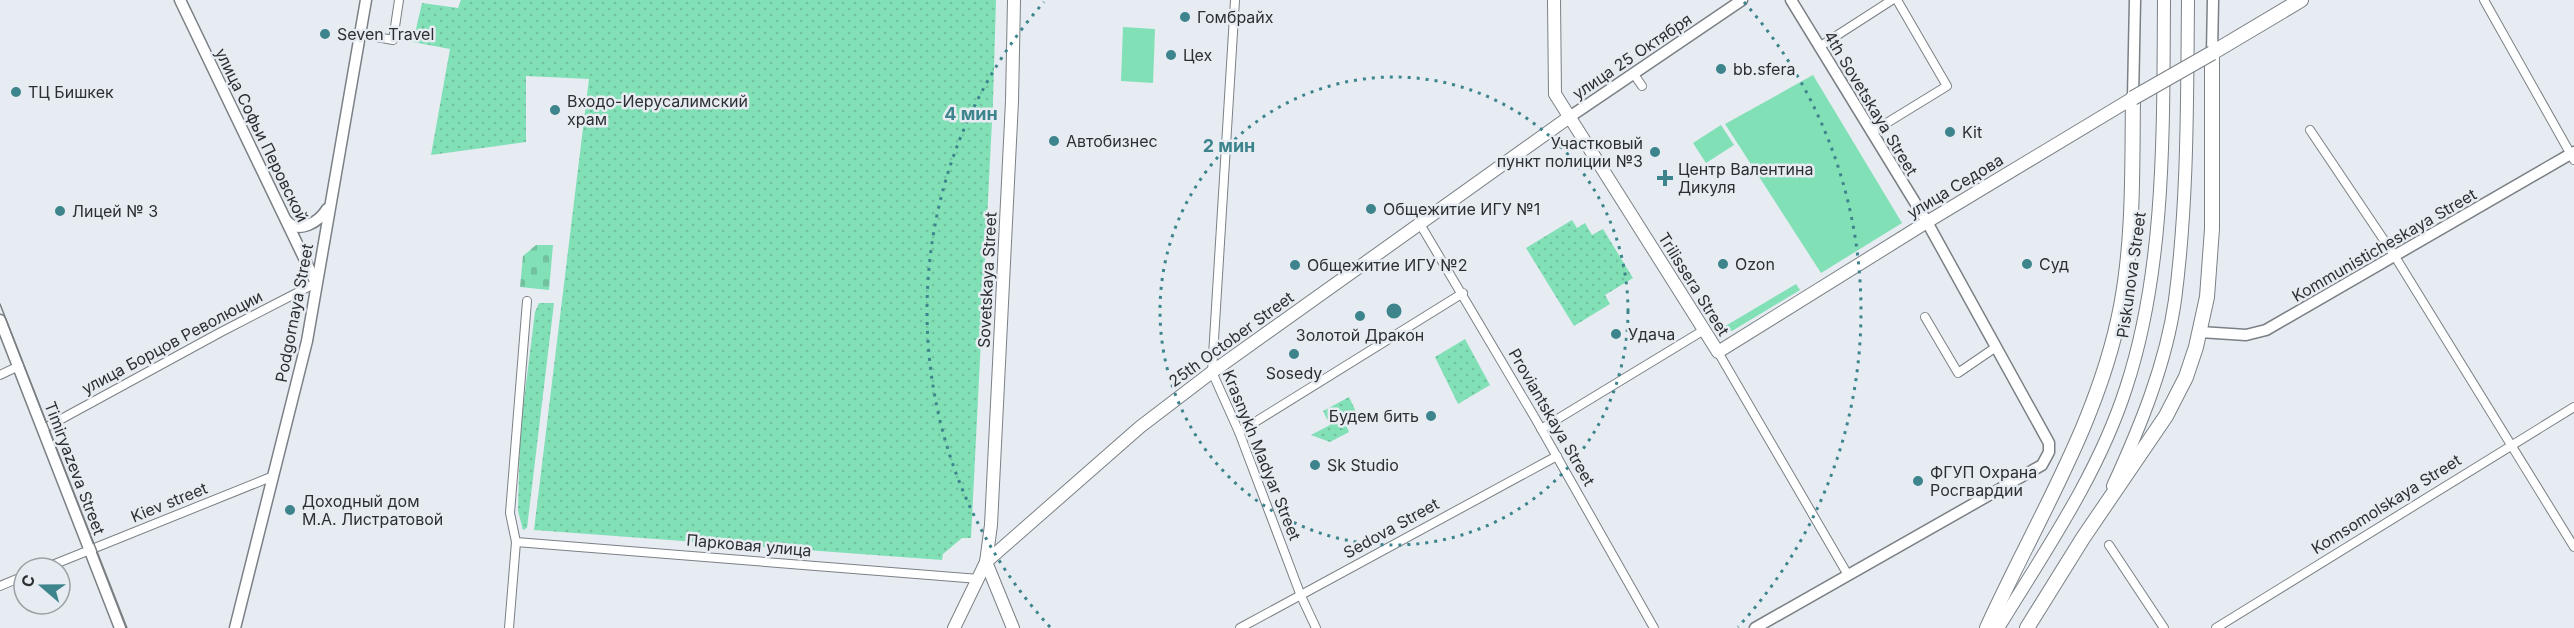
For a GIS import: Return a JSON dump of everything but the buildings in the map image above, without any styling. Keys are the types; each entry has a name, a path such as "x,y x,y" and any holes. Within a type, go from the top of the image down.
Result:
{"main road":[{"name":"Sovetskaya Street","path":"986,562 991,525 1005,268 1014,0"},
{"name":"Trilissera Street","path":"1554,0 1555,94 1568,118 1718,352"},
{"name":"Piskunova Street","path":"1998,628 2090,473 2126,388 2138,343 2148,298 2159,189 2164,0"},
{"path":"2027,628 2113,487 2134,441 2164,348 2175,301 2184,189 2188,0"},
{"path":"2083,538 2166,416 2186,378 2200,332 2207,297 2212,229 2212,53 2301,0"},
{"name":"улица Седова","path":"1718,352 1927,222 2212,53"},
{"name":"Piskunova Street","path":"1987,628 2074,450 2112,345 2121,305 2128,252 2133,98"},
{"name":"25th October Street","path":"954,628 986,562 1140,427 1212,372 1568,118"},
{"path":"986,562 1013,628"}],"street":[{"name":"улица Софьи Перовской","path":"180,0 316,283"},
{"name":"Podgornaya Street","path":"235,628 271,477 307,341 366,0"},
{"path":"360,34 393,40 399,0"},
{"name":"Krasnykh Madyar Street","path":"1235,0 1212,372 1239,432 1301,596 1316,628"},
{"name":"улица 25 Октября","path":"1568,118 1742,0"},
{"name":"4th Sovetskaya Street","path":"1791,0 1927,222"},
{"path":"1820,47 1892,0"},
{"path":"1872,132 1947,86 1897,0"},
{"name":"Piskunova Street","path":"2133,98 2135,0"},
{"path":"2212,53 2213,0"},
{"path":"2484,0 2573,155"},
{"path":"1633,73 1642,86"},
{"path":"2310,130 2394,255 2574,547"},
{"name":"Kommunisticheskaya Street","path":"2200,332 2246,335 2266,330 2573,155"},
{"path":"286,220 293,225 312,225 319,220 330,205"},
{"path":"1755,628 2042,465 2046,460 2049,443 1927,222"},
{"name":"Proviantskaya Street","path":"1420,224 1463,293 1654,628"},
{"name":"улица Борцов Революции","path":"43,429 316,283"},
{"path":"1239,432 1463,293"},
{"path":"510,628 516,542 510,513 527,300"},
{"path":"1925,317 1958,373 1996,348"},
{"name":"Timiryazeva Street","path":"0,320 120,628"},
{"path":"1541,429 1704,330"},
{"name":"Trilissera Street","path":"1718,352 1848,575"},
{"path":"0,375 19,366"},
{"name":"Komsomolskaya Street","path":"2216,628 2510,445 2574,408"},
{"name":"Sedova Street","path":"1240,628 1557,456"},
{"name":"Kiev street","path":"72,557 271,477"},
{"name":"Парковая улица","path":"516,542 979,579"},
{"path":"2109,545 2164,628"}],"green space":[{"path":"461,0 996,0 971,538 962,538 943,554 942,560 534,530 589,79 526,76 526,142 431,155 450,49 413,42 422,3 458,8"},
{"path":"1123,27 1155,29 1153,83 1121,81"},
{"path":"1813,75 1902,223 1821,273 1725,124"},
{"path":"1721,125 1734,145 1706,163 1693,143"},
{"path":"1572,220 1577,228 1585,223 1592,235 1603,229 1633,278 1605,295 1610,304 1574,326 1526,248"},
{"path":"536,245 553,245 549,290 520,287 523,256"},
{"path":"1796,284 1800,290 1732,331 1717,331"},
{"path":"539,303 554,303 527,528 523,530 518,511 520,432 535,312"},
{"path":"1465,339 1490,385 1458,404 1435,357"},
{"path":"1349,397 1358,416 1345,423 1349,432 1330,442 1311,435 1330,425 1323,411"}],"tram line":[{"path":"0,304 127,628"}],"place":[{"name":"Гомбрайх","path":"1185,17"},
{"name":"Seven Travel","path":"325,34"},
{"name":"Цех","path":"1171,55"},
{"name":"bb.sfera","path":"1721,69"},
{"name":"ТЦ Бишкек","path":"16,92"},
{"name":"Входо-Иерусалимский храм","path":"555,110"},
{"name":"Kit","path":"1950,132"},
{"name":"Автобизнес","path":"1054,141"},
{"name":"Участковый пункт полиции №3","path":"1655,152"},
{"name":"Центр Валентина Дикуля","path":"1665,178"},
{"name":"Общежитие ИГУ №1","path":"1371,209"},
{"name":"Лицей № 3","path":"60,211"},
{"name":"Ozon","path":"1723,264"},
{"name":"Суд","path":"2027,264"},
{"name":"Общежитие ИГУ №2","path":"1295,265"},
{"name":"Золотой Дракон","path":"1360,316"},
{"name":"Удача","path":"1616,334"},
{"name":"Sosedy","path":"1294,354"},
{"name":"Будем бить","path":"1431,416"},
{"name":"Sk Studio","path":"1315,465"},
{"name":"ФГУП Охрана Росгвардии","path":"1918,481"},
{"name":"Доходный дом М.А. Листратовой","path":"290,510"}]}
